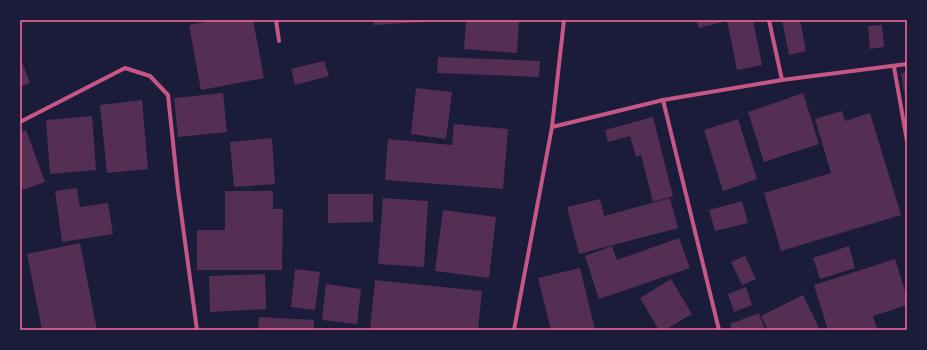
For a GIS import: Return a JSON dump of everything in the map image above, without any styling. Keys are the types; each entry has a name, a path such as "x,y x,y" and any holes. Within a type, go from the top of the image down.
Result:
{"street":[{"path":"276,20 279,41"},
{"path":"514,330 552,127 564,20"},
{"path":"769,20 782,80"},
{"path":"552,127 663,100 782,80 894,67 907,64"},
{"path":"894,67 907,141"},
{"path":"20,122 124,68 150,76 168,94 178,190 197,330"},
{"path":"663,100 718,330"}],"building":[{"path":"215,20 253,20 264,78 201,90 189,25"},
{"path":"373,20 424,20 424,22 374,25"},
{"path":"466,20 519,20 517,53 464,49"},
{"path":"696,20 722,20 723,22 699,28"},
{"path":"727,20 753,20 762,65 737,70"},
{"path":"782,20 800,20 806,51 789,55"},
{"path":"882,25 884,47 870,49 868,26"},
{"path":"20,57 30,83 20,87"},
{"path":"438,57 540,61 539,77 437,73"},
{"path":"324,61 329,76 295,85 291,69"},
{"path":"907,72 907,103 906,103 901,73"},
{"path":"416,88 452,92 446,139 411,134"},
{"path":"223,93 227,132 178,137 174,98"},
{"path":"803,93 819,144 764,162 748,112"},
{"path":"142,100 148,169 107,173 100,105"},
{"path":"842,111 845,121 870,113 901,215 781,251 764,193 831,173 815,119"},
{"path":"92,116 96,170 50,174 46,120"},
{"path":"653,117 673,196 653,202 641,155 636,157 630,136 608,142 605,130"},
{"path":"738,119 757,179 723,191 704,130"},
{"path":"454,124 508,129 503,189 385,180 388,139 452,145"},
{"path":"26,130 45,182 23,190 20,182 20,133"},
{"path":"272,138 275,184 234,187 230,142"},
{"path":"77,188 80,207 108,203 113,234 62,242 55,191"},
{"path":"225,191 273,191 273,209 283,209 282,270 197,270 197,230 225,230"},
{"path":"328,194 373,194 373,222 328,223"},
{"path":"383,198 428,201 424,267 378,264"},
{"path":"670,198 678,228 579,254 567,207 600,199 604,216"},
{"path":"742,201 748,223 715,231 709,210"},
{"path":"443,210 496,217 489,278 435,271"},
{"path":"679,238 690,268 599,299 585,256 612,246 617,260"},
{"path":"80,243 97,330 42,330 27,254"},
{"path":"849,246 855,268 820,279 813,258"},
{"path":"745,256 756,279 742,285 731,262"},
{"path":"895,259 907,297 907,305 873,316 877,329 874,330 828,330 814,285"},
{"path":"580,268 595,330 551,330 538,278"},
{"path":"295,269 320,272 315,310 291,307"},
{"path":"265,274 266,309 210,312 209,276"},
{"path":"671,279 692,314 665,330 659,330 640,298"},
{"path":"375,280 482,291 478,330 370,330"},
{"path":"326,284 361,289 357,324 322,320"},
{"path":"746,287 752,305 734,312 728,294"},
{"path":"803,295 820,330 768,330 761,316"},
{"path":"759,313 765,330 732,330 730,324"},
{"path":"259,317 314,320 314,330 258,330"}]}
